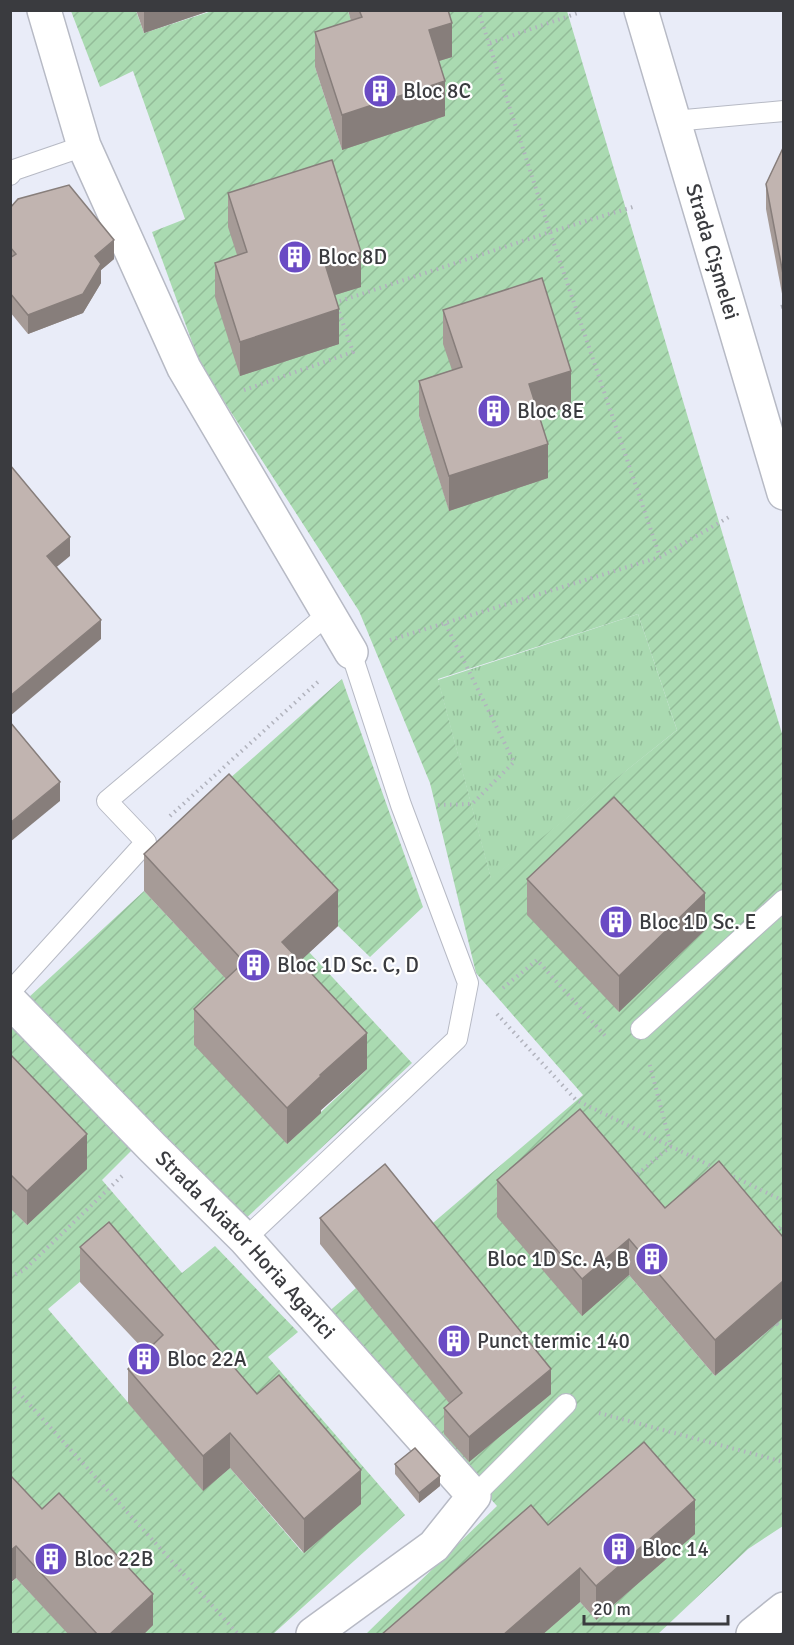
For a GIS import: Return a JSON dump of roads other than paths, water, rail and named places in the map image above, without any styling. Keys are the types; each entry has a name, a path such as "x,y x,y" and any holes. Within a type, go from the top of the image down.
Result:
{"street":[{"path":"44,10 84,146 184,368 351,652"},
{"name":"Strada Cișmelei","path":"642,10 783,493"},
{"name":"Strada Aviator Horia Agarici","path":"10,1001 245,1239 474,1496"},
{"path":"313,1635 434,1546 474,1496"},
{"path":"753,1635 783,1609"}],"lane":[{"path":"674,121 783,111"},
{"path":"10,175 14,170 84,146"},
{"path":"10,992 146,842 107,801 328,614"},
{"path":"245,1239 457,1039 468,983 401,805 351,652"},
{"path":"641,1029 783,900"},
{"path":"474,1496 566,1404"}],"place":[{"name":"Bloc 8C","path":"380,91"},
{"name":"Bloc 8D","path":"295,257"},
{"name":"Bloc 8E","path":"494,411"},
{"name":"Bloc 1D Sc. E","path":"616,922"},
{"name":"Bloc 1D Sc. C, D","path":"254,965"},
{"name":"Bloc 1D Sc. A, B","path":"652,1259"},
{"name":"Punct termic 140","path":"454,1341"},
{"name":"Bloc 22A","path":"144,1359"},
{"name":"Bloc 14","path":"619,1549"},
{"name":"Bloc 22B","path":"51,1559"}]}
